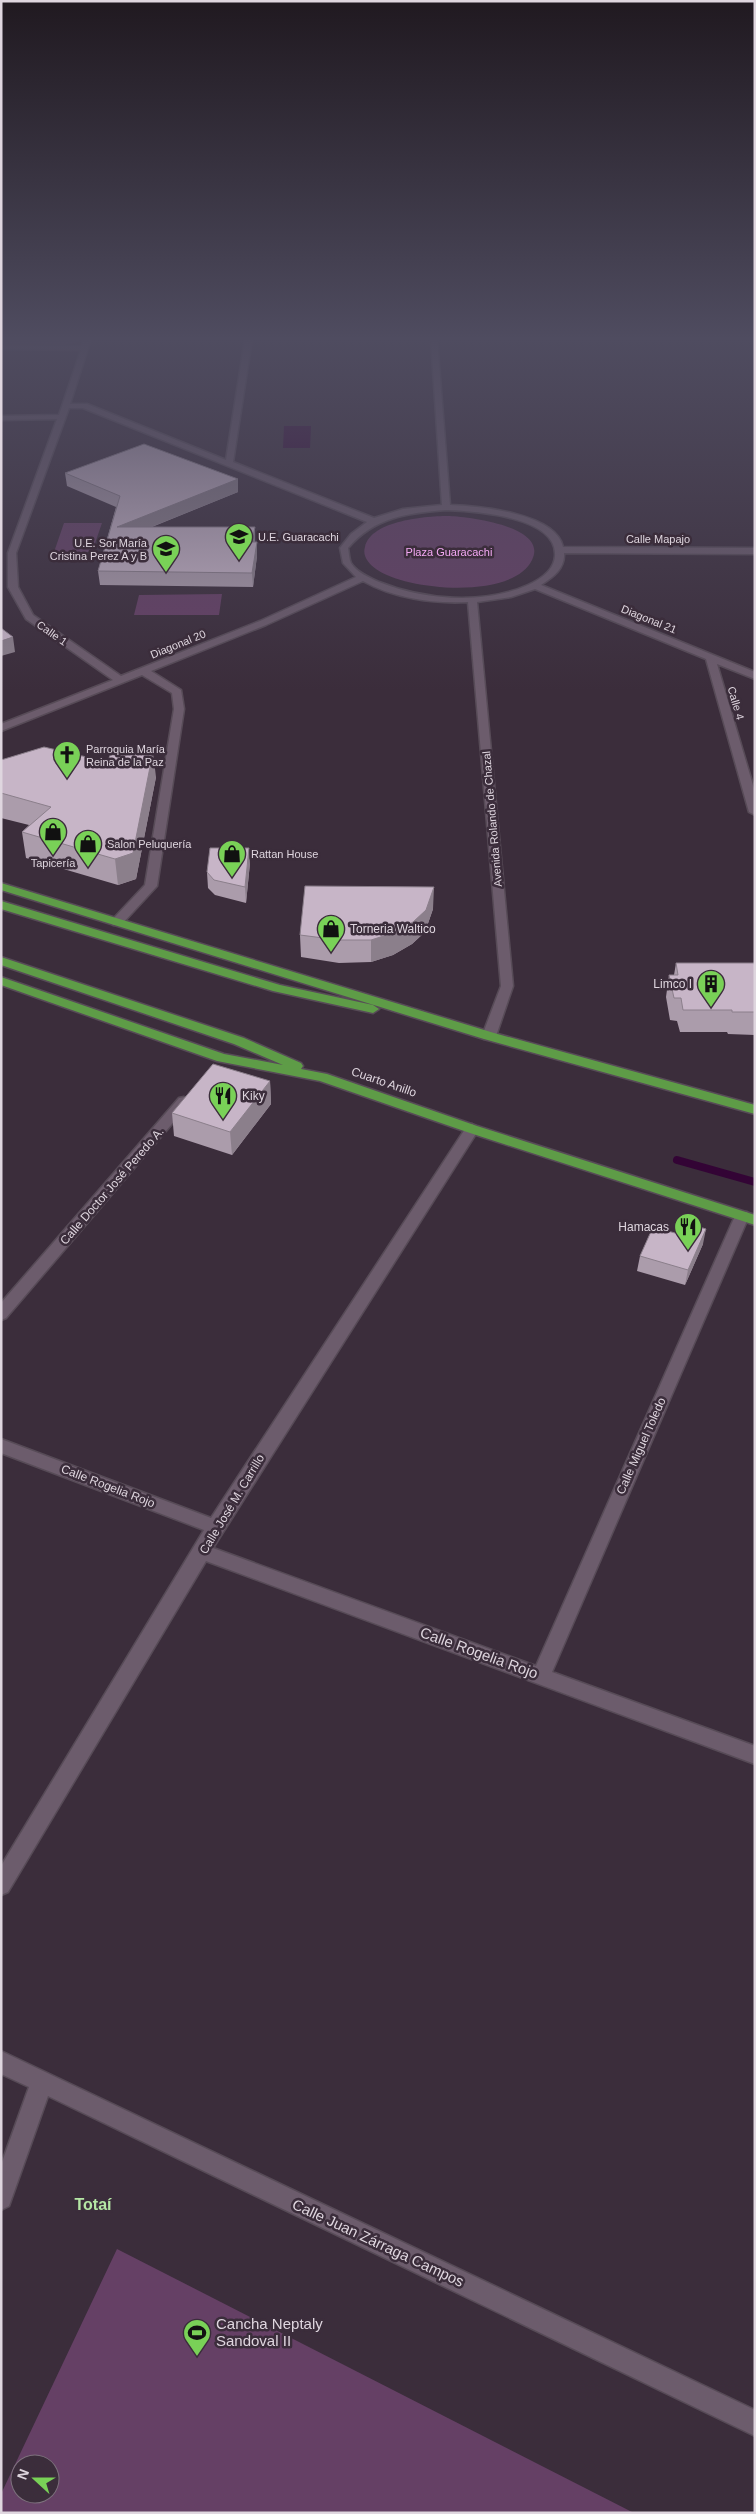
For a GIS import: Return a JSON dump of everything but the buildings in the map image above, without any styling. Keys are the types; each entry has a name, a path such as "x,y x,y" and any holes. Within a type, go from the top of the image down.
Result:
{"highway":[{"path":"1,886 489,1036 755,1110"},
{"path":"1,905 277,988 489,1036"},
{"path":"1,961 239,1041 322,1077"},
{"name":"Cuarto Anillo","path":"1,981 222,1058 322,1077 472,1129 748,1218"}],"street":[{"name":"Calle 1","path":"48,456 12,553 13,587 29,617 121,681"},
{"path":"212,456 373,521"},
{"path":"229,463 230,456"},
{"path":"442,456 446,508"},
{"path":"446,508 482,510 522,519 554,538 560,550 559,562 550,574 534,585 502,595 472,599 440,599 410,595 383,588 362,578 347,563 344,548 354,533 373,521 411,511 446,508"},
{"name":"Calle Mapajo","path":"560,550 755,552"},
{"path":"1,552 12,553"},
{"name":"Diagonal 20","path":"1,728 263,623 362,578"},
{"name":"Diagonal 21","path":"534,585 755,676"},
{"name":"Avenida Rolando de Chazal","path":"472,599 507,986 489,1036"},
{"name":"Calle 4","path":"710,657 755,812"},
{"path":"117,922 152,886 179,709 177,692 144,671"},
{"path":"209,1073 222,1058"},
{"name":"Calle Doctor José Peredo A.","path":"1,1314 196,1088"},
{"name":"Calle José M. Carrillo","path":"1,1886 202,1552 215,1527 472,1129"},
{"name":"Calle Miguel Toledo","path":"541,1676 748,1218"},
{"name":"Calle Rogelia Rojo","path":"1,1446 215,1527"},
{"name":"Calle Rogelia Rojo","path":"202,1552 755,1755"},
{"name":"Calle Juan Zárraga Campos","path":"1,2062 755,2422"},
{"path":"1,2198 42,2083"}],"green space":[{"name":"Plaza Guaracachi","path":"450,516 488,521 518,531 529,539 534,548 532,560 521,573 504,581 482,586 458,588 434,586 391,577 371,565 364,554 369,538 388,525 428,517"},
{"path":"64,523 102,523 92,552 54,552"},
{"path":"222,594 219,615 134,615 139,595"},
{"name":"Cancha Neptaly Sandoval II","path":"117,2249 634,2513 1,2513 1,2494 10,2475 10,2504 60,2504 60,2454 20,2454"}],"waterway":[{"path":"677,1160 755,1182"}],"place":[{"name":"U.E. Guaracachi","path":"239,561"},
{"name":"U.E. Sor María Cristina Perez A y B","path":"166,573"},
{"name":"Parroquia María Reina de la Paz","path":"67,779"},
{"name":"Tapicería","path":"53,856"},
{"name":"Salon Peluquería","path":"88,868"},
{"name":"Rattan House","path":"232,878"},
{"name":"Torneria Waltico","path":"331,953"},
{"name":"Limco I","path":"711,1008"},
{"name":"Kiky","path":"223,1120"},
{"name":"Hamacas","path":"688,1251"},
{"name":"Cancha Neptaly Sandoval II","path":"197,2357"}],"district":[{"name":"Totaí","path":"93,2204"}]}
